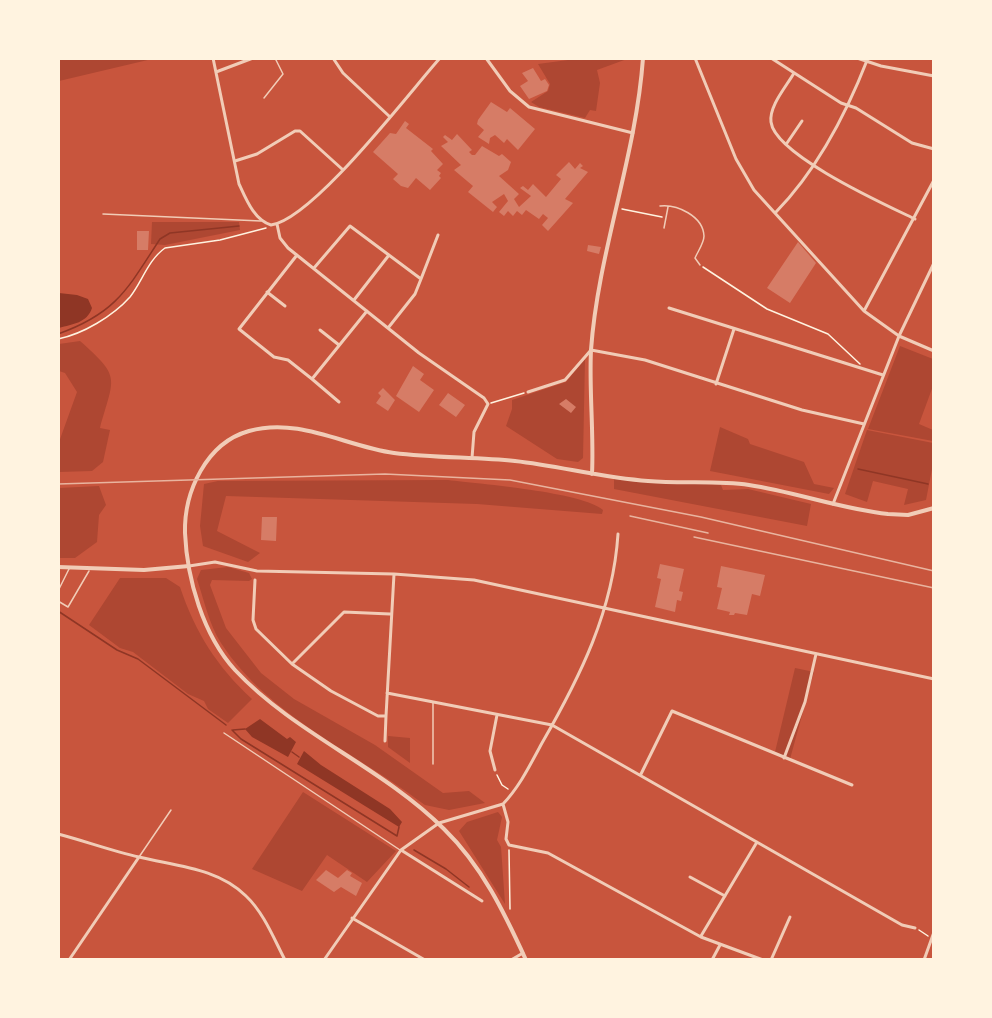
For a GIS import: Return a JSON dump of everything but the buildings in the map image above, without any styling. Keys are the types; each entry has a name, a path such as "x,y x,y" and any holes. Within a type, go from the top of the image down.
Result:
{"street":[{"path":"213,58 239,184 247,202 261,220 271,225 277,224 310,203 440,58"},
{"path":"216,72 253,58"},
{"path":"333,58 343,73 389,116"},
{"path":"486,58 510,91 529,107 633,133"},
{"path":"592,474 591,350 606,258 633,133 643,58"},
{"path":"695,58 745,175 754,190 864,311 899,336 933,351"},
{"path":"771,58 847,106 912,143 933,149"},
{"path":"857,58 933,76"},
{"path":"776,212 812,165 847,106 867,61"},
{"path":"794,73 770,116 773,129 812,165 842,184 915,219"},
{"path":"787,143 802,121"},
{"path":"235,161 257,154 295,131 300,131 342,169"},
{"path":"864,311 915,219 933,180"},
{"path":"277,224 280,238 297,255 450,376 484,398 488,404 474,432 472,458"},
{"path":"314,268 350,226 421,279"},
{"path":"388,328 415,294 438,236"},
{"path":"297,255 239,329 274,357 288,360 339,402"},
{"path":"354,300 389,255"},
{"path":"833,504 899,336 933,263"},
{"path":"267,292 285,306"},
{"path":"669,308 883,375"},
{"path":"312,379 367,310"},
{"path":"716,384 734,328"},
{"path":"320,330 339,345"},
{"path":"591,350 645,360 802,410 864,424"},
{"path":"528,392 565,380 591,350"},
{"path":"526,960 504,912 481,872 439,824 396,789 253,688 232,666 212,637 189,566 185,530 194,484 213,455 242,434 285,427 316,432 389,452 516,462 676,484 747,484 833,504 898,514 933,508"},
{"path":"324,960 401,850 439,824 503,804 514,792 574,687 606,608 618,534"},
{"path":"58,567 144,570 215,562 257,571 394,574 474,580 933,679"},
{"path":"385,741 390,614 394,574"},
{"path":"255,580 254,626 292,664 355,705 378,716 386,716"},
{"path":"292,664 344,612 390,614"},
{"path":"784,758 805,702 816,653"},
{"path":"387,693 552,725 902,924 915,928"},
{"path":"641,774 660,740 672,711 852,785"},
{"path":"495,770 490,751 497,715"},
{"path":"503,804 508,822 506,839 509,845 548,853 701,937 763,960"},
{"path":"58,834 139,857 189,867 234,885 249,898 262,917 285,960"},
{"path":"701,937 757,842"},
{"path":"401,850 482,901"},
{"path":"69,960 139,857"},
{"path":"690,877 725,896"},
{"path":"771,960 790,917"},
{"path":"352,918 425,960"},
{"path":"924,960 933,932"},
{"path":"712,960 720,945"},
{"path":"511,960 523,953"}],"lane":[{"path":"264,98 283,74 275,58"},
{"path":"660,206 668,206 688,213 702,228 703,240 695,258 700,265"},
{"path":"664,228 668,206"},
{"path":"103,214 261,220"},
{"path":"58,591 69,568"},
{"path":"58,601 68,607 84,584 90,569"},
{"path":"433,701 433,764"},
{"path":"224,733 401,850"},
{"path":"139,857 171,810"}],"path":[{"path":"618,209 666,218"},
{"path":"58,339 85,329 111,314 130,297 157,254 165,248 231,237 261,230 271,225"},
{"path":"700,265 767,309 828,334 860,361 859,366"},
{"path":"488,404 528,392"},
{"path":"495,770 502,785 514,792"},
{"path":"509,845 510,909"},
{"path":"915,928 932,938"}],"shaded area":[{"path":"59,58 152,58 152,59 59,81"},
{"path":"583,58 627,59 597,70 600,83 596,111 590,110 585,118 539,107 531,102 548,91 550,84 538,64"},
{"path":"152,222 239,222 240,230 165,245 151,244"},
{"path":"59,293 88,299 92,308 90,313 79,322 59,328"},
{"path":"80,341 103,363 111,379 109,398 100,428 110,430 103,462 92,471 59,472 59,442 77,392 65,373 59,371 59,344"},
{"path":"900,346 933,359 933,386 919,424 933,430 933,441 868,429"},
{"path":"585,359 583,458 578,462 557,459 506,426 512,409 512,400 566,382"},
{"path":"720,427 748,439 750,444 804,462 814,484 834,488 829,494 710,471"},
{"path":"867,430 933,443 933,464 926,500 904,505 908,489 873,481 867,502 845,494"},
{"path":"614,478 721,485 723,490 748,489 811,504 807,526 614,489"},
{"path":"448,480 575,498 603,510 602,514 477,504 226,496 217,531 260,553 248,562 203,546 200,526 204,484 218,481"},
{"path":"99,486 106,505 99,515 97,542 75,558 59,558 59,488"},
{"path":"228,567 249,573 252,579 249,581 212,580 210,585 226,628 261,673 294,699 375,745 443,793 469,791 485,803 449,810 425,805 316,732 264,692 241,669 221,643 210,620 197,579 201,570"},
{"path":"120,578 166,578 180,587 208,648 239,687 252,699 228,723 208,709 204,701 188,694 133,652 120,648 89,625"},
{"path":"795,668 814,672 790,759 775,752"},
{"path":"260,719 287,739 290,737 296,742 288,757 252,737 245,729"},
{"path":"388,736 410,738 410,763 388,747"},
{"path":"304,751 321,765 390,809 402,822 399,827 297,764"},
{"path":"303,792 396,851 367,882 327,855 302,891 252,869"},
{"path":"498,812 502,817 497,840 501,847 505,904 459,831 467,822"}],"waterway":[{"path":"58,334 78,326 108,308 139,272 160,239 170,233 239,226"},
{"path":"858,469 928,484"},
{"path":"58,611 117,650 138,659 226,725"},
{"path":"233,730 245,729"},
{"path":"232,730 241,739 397,836 399,827"},
{"path":"292,752 299,757"},
{"path":"414,850 446,869 469,887"}],"railway":[{"path":"58,484 385,474 510,480 701,517 934,571"},
{"path":"630,516 708,533"},
{"path":"694,537 934,588"}]}
